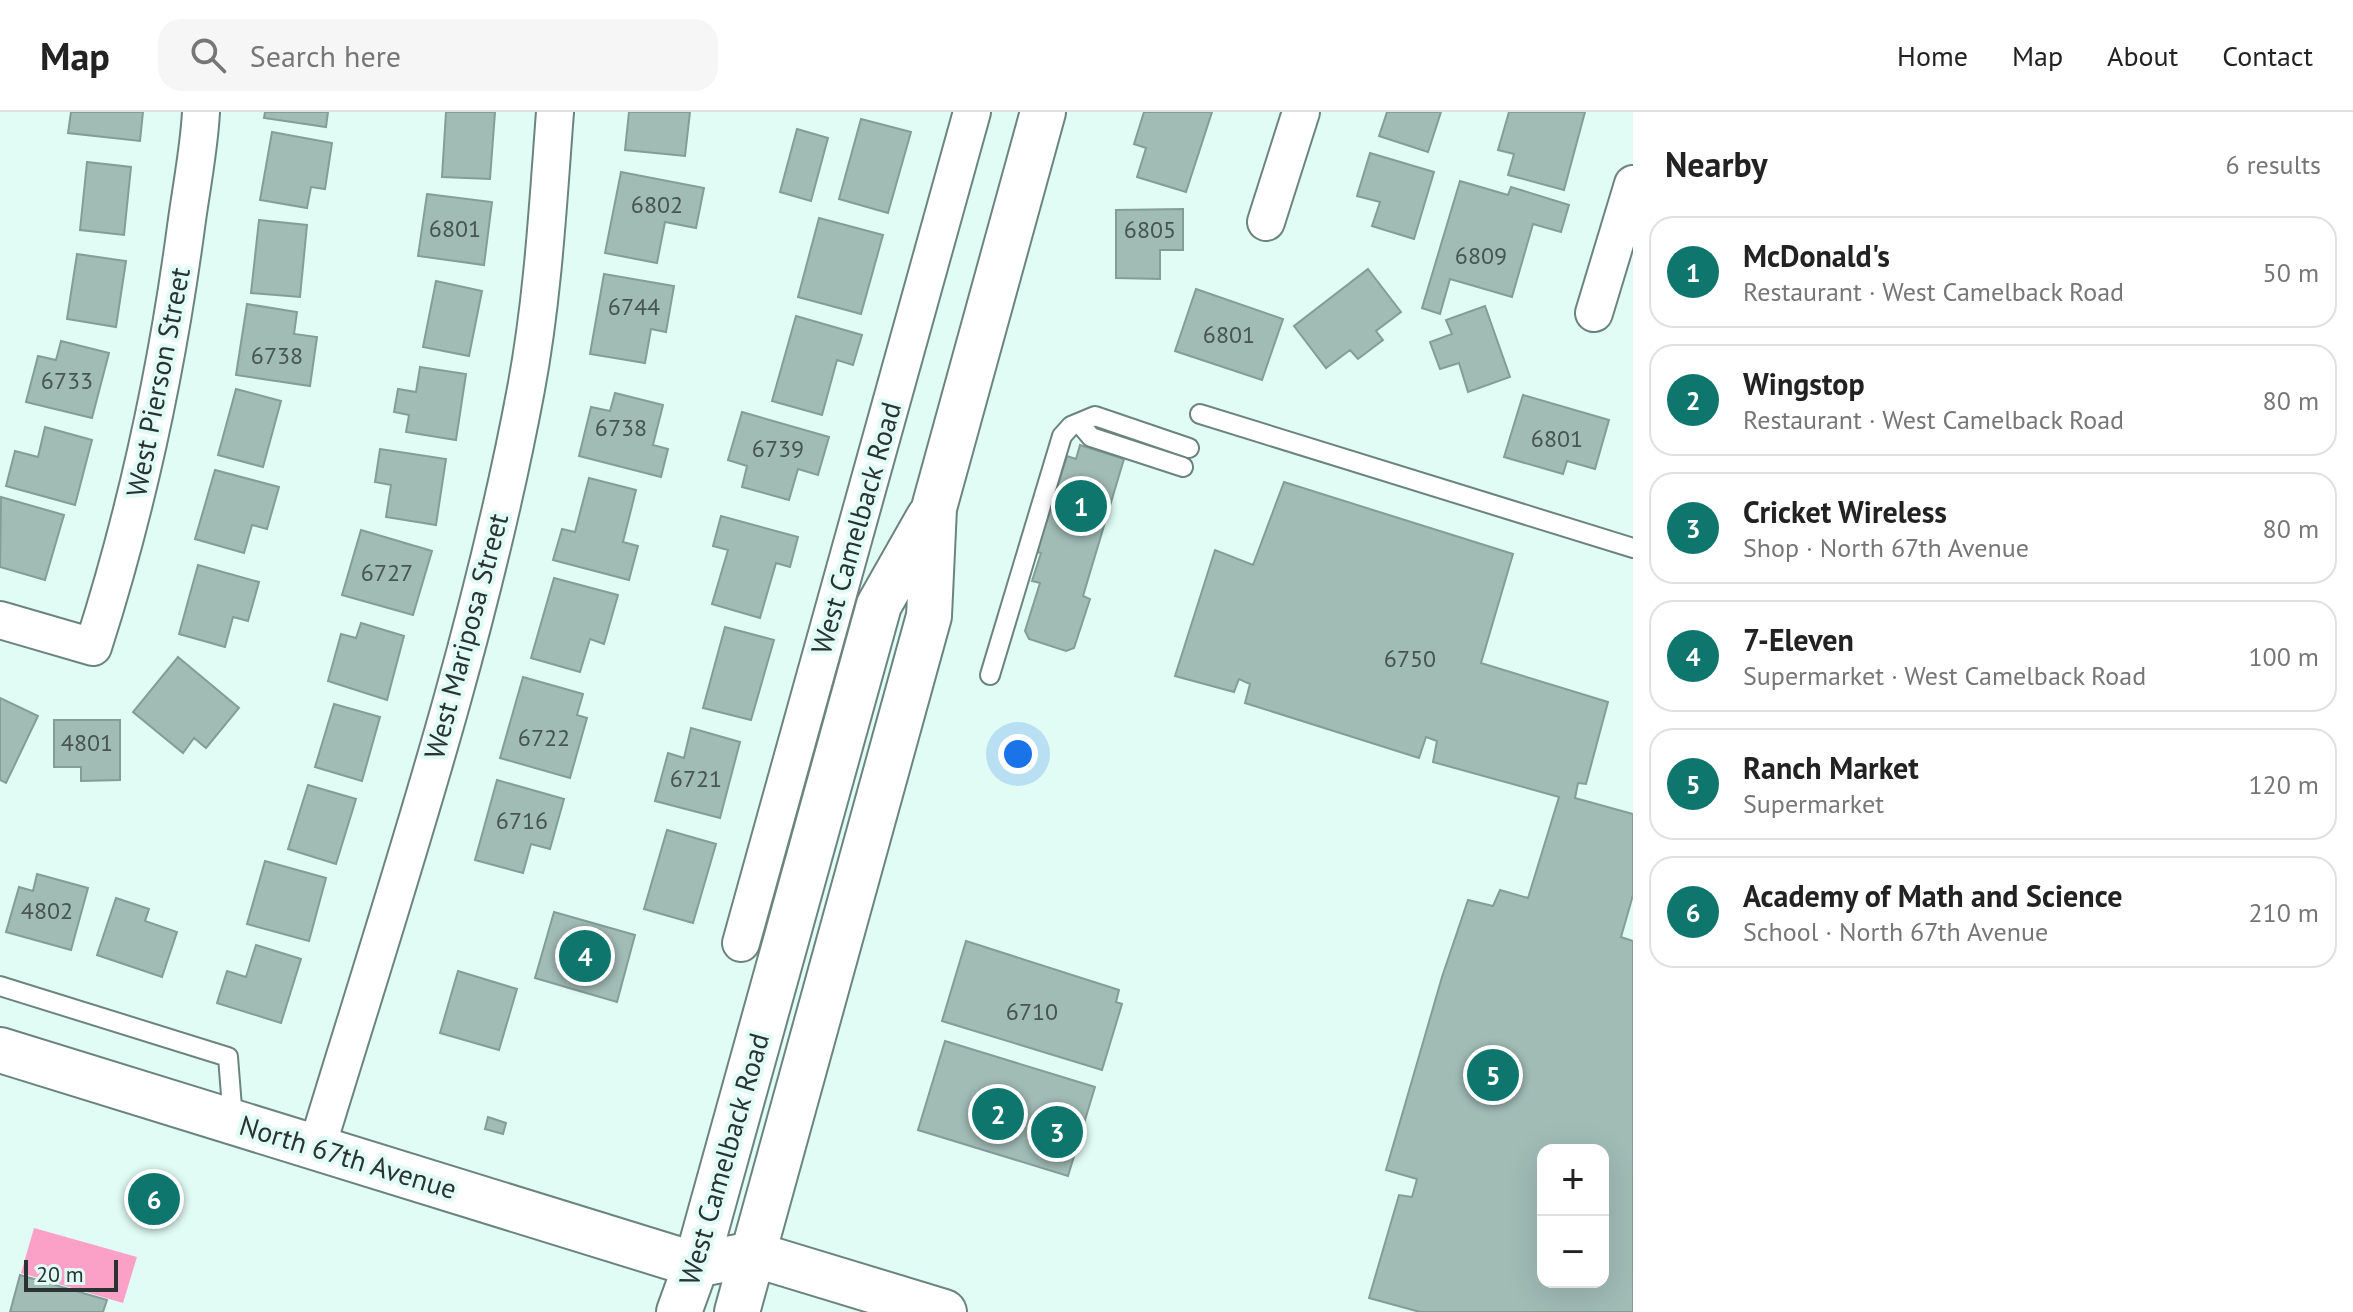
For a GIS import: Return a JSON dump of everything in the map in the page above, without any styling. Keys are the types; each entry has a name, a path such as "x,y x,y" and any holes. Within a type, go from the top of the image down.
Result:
{"main road":[{"name":"West Camelback Road","path":"746,1310 753,1254 929,616 934,508 1043,112"},
{"name":"West Camelback Road","path":"679,1312 696,1265 796,826 879,605 934,508"},
{"name":"North 67th Avenue","path":"0,1050 696,1265 746,1310"},
{"name":"North 67th Avenue","path":"696,1265 753,1254 944,1312"}],"street":[{"name":"West Pierson Street","path":"0,620 93,647 118,571 152,432 180,274 201,112"},
{"name":"West Mariposa Street","path":"317,1147 468,642 501,515 527,385 545,247 555,112"},
{"name":"West Camelback Road","path":"741,943 796,826 972,112"},
{"path":"1266,222 1301,112"},
{"path":"1594,313 1633,184"}],"lane":[{"path":"1200,414 1633,548"},
{"path":"990,675 1057,448 1071,426 1095,416 1189,448"},
{"path":"1080,424 1091,437 1183,467"},
{"path":"0,986 228,1057 233,1120"}],"shaded area":[{"path":"34,1228 137,1257 123,1303 21,1273"}],"building":[{"path":"71,112 143,112 140,141 68,133"},
{"path":"265,112 328,112 326,127 264,118"},
{"path":"446,112 495,112 490,179 442,177"},
{"path":"629,112 690,112 685,156 625,150"},
{"path":"1144,112 1212,112 1186,192 1137,177 1146,148 1134,144"},
{"path":"1387,112 1441,112 1428,152 1379,136"},
{"path":"1509,112 1585,112 1564,190 1508,175 1514,154 1498,150"},
{"path":"861,119 911,132 888,213 839,199"},
{"path":"797,129 828,138 811,201 780,192"},
{"path":"272,132 332,143 325,189 311,187 307,208 260,200"},
{"path":"1370,153 1434,172 1414,239 1372,226 1380,202 1357,196"},
{"path":"87,162 131,167 124,235 80,230"},
{"path":"621,172 704,188 696,228 665,222 657,263 605,253"},
{"path":"1460,181 1508,195 1511,187 1569,205 1561,232 1533,224 1512,297 1450,279 1440,314 1422,308"},
{"path":"427,194 492,202 484,265 418,256"},
{"path":"1183,209 1183,250 1160,250 1160,279 1116,278 1116,210"},
{"path":"819,218 883,235 861,314 798,297"},
{"path":"259,220 307,225 300,297 251,293"},
{"path":"77,254 126,261 116,327 67,319"},
{"path":"1368,269 1401,312 1376,331 1383,340 1358,359 1350,350 1326,368 1294,326"},
{"path":"604,274 674,286 666,332 651,329 645,363 590,354"},
{"path":"436,281 482,291 469,356 423,347"},
{"path":"1196,289 1283,319 1262,380 1175,351"},
{"path":"247,304 297,312 294,334 317,337 310,386 236,375"},
{"path":"1485,306 1510,377 1468,392 1459,363 1440,369 1430,342 1452,334 1446,320"},
{"path":"796,316 862,335 853,365 837,360 822,415 772,401"},
{"path":"61,341 109,353 92,418 26,402 38,356 56,360"},
{"path":"420,367 466,374 456,440 406,432 409,415 394,412 398,389 416,392"},
{"path":"236,389 281,401 263,467 218,455"},
{"path":"615,393 663,405 653,445 668,449 661,477 579,456 591,407 610,411"},
{"path":"1523,395 1609,420 1595,469 1567,461 1563,474 1504,457"},
{"path":"742,412 829,437 818,475 798,469 789,500 742,487 747,466 728,460"},
{"path":"45,427 92,440 75,505 6,486 15,451 38,457"},
{"path":"1080,445 1124,459 1083,596 1090,599 1074,648 1066,651 1029,639 1025,631 1040,583 1032,581 1041,553 1037,552 1067,456 1076,459"},
{"path":"380,449 446,459 436,525 386,517 391,485 375,482"},
{"path":"215,470 279,487 267,529 252,525 244,553 195,539"},
{"path":"589,478 636,490 623,542 638,546 629,580 553,560 562,529 575,532"},
{"path":"1284,482 1513,554 1481,663 1608,702 1586,784 1578,783 1575,798 1633,814 1633,895 1621,937 1633,941 1633,1312 1420,1312 1369,1298 1399,1195 1412,1197 1417,1179 1386,1170 1442,977 1468,900 1493,906 1500,890 1528,898 1559,797 1433,762 1437,741 1426,737 1419,758 1245,703 1250,684 1239,679 1234,692 1175,676 1215,550 1253,565"},
{"path":"1,497 64,515 45,580 0,567"},
{"path":"721,516 798,537 790,567 776,563 760,618 712,604 728,550 713,546"},
{"path":"361,530 432,551 413,615 342,595"},
{"path":"198,565 259,582 248,621 233,617 225,647 179,634"},
{"path":"554,578 618,595 604,644 590,639 580,672 531,658"},
{"path":"361,623 404,636 387,700 328,681 341,634 356,638"},
{"path":"725,627 774,640 751,720 703,708"},
{"path":"178,657 239,708 206,748 194,738 183,753 133,712"},
{"path":"523,677 583,694 577,715 587,718 570,778 500,758"},
{"path":"0,698 38,716 6,783 0,780"},
{"path":"334,704 380,717 362,781 315,767"},
{"path":"54,720 120,720 120,780 81,781 81,767 54,767"},
{"path":"691,728 740,742 720,818 655,801 668,753 684,758"},
{"path":"497,780 564,799 550,849 531,844 523,873 475,860"},
{"path":"308,785 356,799 336,864 288,849"},
{"path":"667,830 716,844 693,923 644,909"},
{"path":"265,861 326,878 309,941 247,924"},
{"path":"37,874 88,888 71,950 6,932 19,887 33,891"},
{"path":"116,898 149,909 145,921 177,932 162,977 97,955"},
{"path":"554,912 635,935 617,1002 535,978"},
{"path":"966,941 1119,990 1116,1002 1122,1004 1102,1070 942,1021"},
{"path":"256,945 301,959 281,1023 217,1003 227,971 246,977"},
{"path":"458,971 517,989 499,1050 440,1033"},
{"path":"945,1041 1095,1087 1068,1176 918,1130"},
{"path":"488,1117 506,1123 503,1134 485,1129"},
{"path":"20,1275 107,1300 103,1312 10,1312"}],"place":[{"name":"McDonald's","path":"1081,506"},
{"name":"7-Eleven","path":"585,956"},
{"name":"Ranch Market","path":"1493,1075"},
{"name":"Wingstop","path":"998,1114"},
{"name":"Cricket Wireless","path":"1057,1132"},
{"name":"Academy of Math and Science","path":"154,1199"}]}
